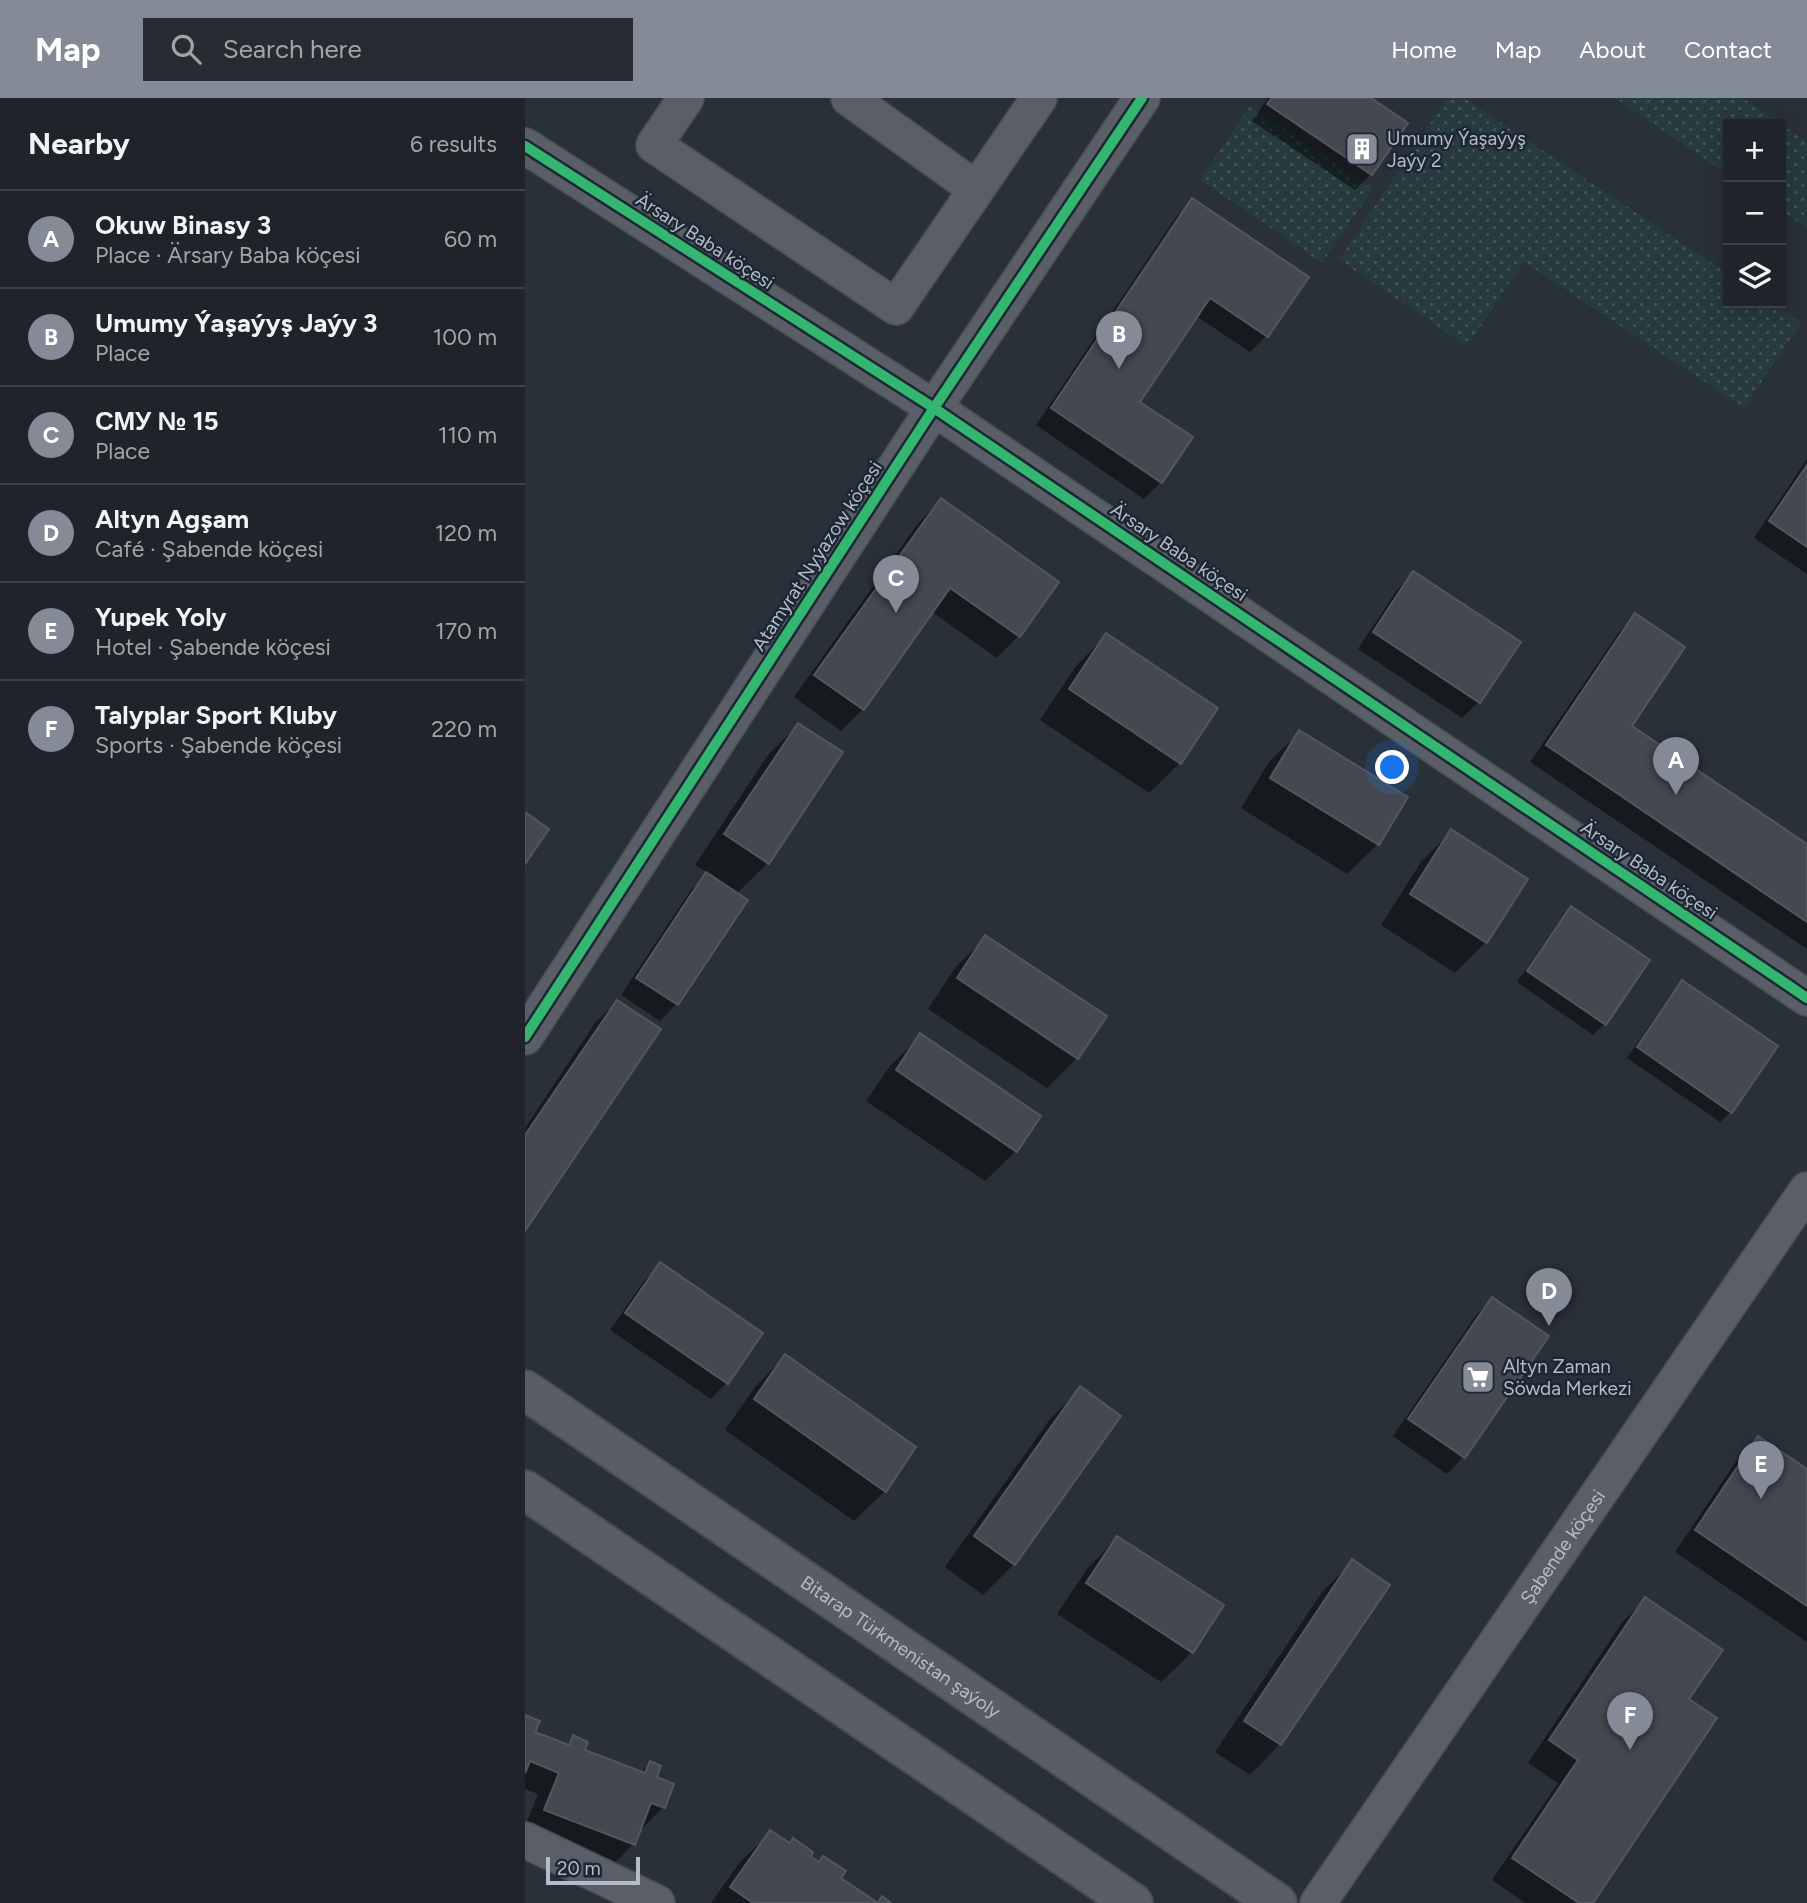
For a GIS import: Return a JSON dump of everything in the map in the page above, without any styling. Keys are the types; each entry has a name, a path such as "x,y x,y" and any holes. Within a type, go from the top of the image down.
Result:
{"main road":[{"name":"Bitarap Türkmenistan şaýoly","path":"525,1390 1277,1903"},
{"path":"525,1490 1133,1903"}],"street":[{"path":"686,98 654,145 896,307 1039,98"},
{"name":"Atamyrat Nyýazow köçesi","path":"525,1037 934,408 1142,98"},
{"path":"857,100 977,189"},
{"name":"Ärsary Baba köçesi","path":"525,146 934,408 1807,998"},
{"name":"Şabende köçesi","path":"1318,1903 1807,1190"},
{"path":"525,1840 657,1903"}],"green space":[{"path":"1447,98 1464,98 1723,271 1723,308 1778,308 1801,323 1744,408 1524,262 1467,346 1339,260"},
{"path":"1615,98 1742,98 1773,119 1723,119 1723,172"},
{"path":"1250,106 1373,189 1322,263 1200,180"},
{"path":"1786,127 1807,142 1807,228 1786,213"}],"building":[{"name":"Umumy Ýaşaýyş Jaýy 2","path":"1272,98 1371,98 1408,123 1372,175 1267,104"},
{"path":"1192,198 1309,277 1268,337 1210,298 1140,402 1193,437 1162,483 1051,408"},
{"path":"1807,465 1807,547 1769,521"},
{"path":"941,498 1059,582 1020,637 950,588 864,710 814,675"},
{"path":"1413,571 1521,642 1480,703 1373,632"},
{"path":"1635,613 1685,647 1632,726 1807,844 1807,922 1546,745"},
{"path":"1106,633 1218,708 1181,764 1069,689"},
{"path":"798,723 843,752 769,864 724,834"},
{"path":"1299,730 1408,797 1379,845 1270,778"},
{"path":"525,812 549,829 525,864"},
{"path":"1451,829 1528,879 1487,943 1410,894"},
{"path":"706,872 748,900 678,1005 636,978"},
{"path":"1571,906 1650,960 1606,1025 1527,971"},
{"path":"985,935 1107,1016 1078,1059 957,978"},
{"path":"1682,980 1778,1046 1732,1113 1637,1047"},
{"path":"617,1000 661,1029 525,1231 525,1135"},
{"path":"920,1033 1041,1116 1017,1152 896,1070"},
{"path":"660,1262 763,1333 728,1384 625,1313"},
{"name":"Altyn Zaman Söwda Merkezi","path":"1492,1297 1549,1336 1465,1458 1408,1419"},
{"path":"785,1354 916,1447 886,1492 754,1399"},
{"path":"1080,1386 1121,1416 1015,1565 974,1536"},
{"path":"1758,1436 1807,1469 1807,1606 1695,1530"},
{"path":"1117,1536 1224,1605 1193,1653 1086,1583"},
{"path":"1352,1559 1390,1585 1281,1745 1244,1721"},
{"path":"1645,1597 1723,1650 1689,1699 1717,1718 1593,1903 1579,1903 1512,1858 1578,1760 1549,1740"},
{"path":"525,1715 540,1721 535,1732 569,1745 573,1735 588,1742 585,1750 645,1773 650,1761 661,1766 657,1777 674,1784 665,1808 651,1803 635,1845 544,1810 559,1773 530,1761 525,1773"},
{"path":"770,1830 790,1843 793,1838 813,1852 811,1857 819,1862 823,1856 846,1871 841,1878 878,1903 753,1903 730,1887"},
{"path":"882,1896 891,1903 878,1903"}],"cycle path":[{"path":"525,1037 934,408 1142,98"},
{"path":"525,146 934,408 1807,998"}],"place":[{"name":"Umumy Ýaşaýyş Jaýy 2","path":"1362,149"},
{"name":"Umumy Ýaşaýyş Jaýy 3","path":"1119,369"},
{"name":"СМУ № 15","path":"896,613"},
{"name":"Okuw Binasy 3","path":"1676,795"},
{"name":"Altyn Agşam","path":"1549,1326"},
{"name":"Altyn Zaman Söwda Merkezi","path":"1478,1377"},
{"name":"Yupek Yoly","path":"1761,1499"},
{"name":"Talyplar Sport Kluby","path":"1630,1750"}]}
